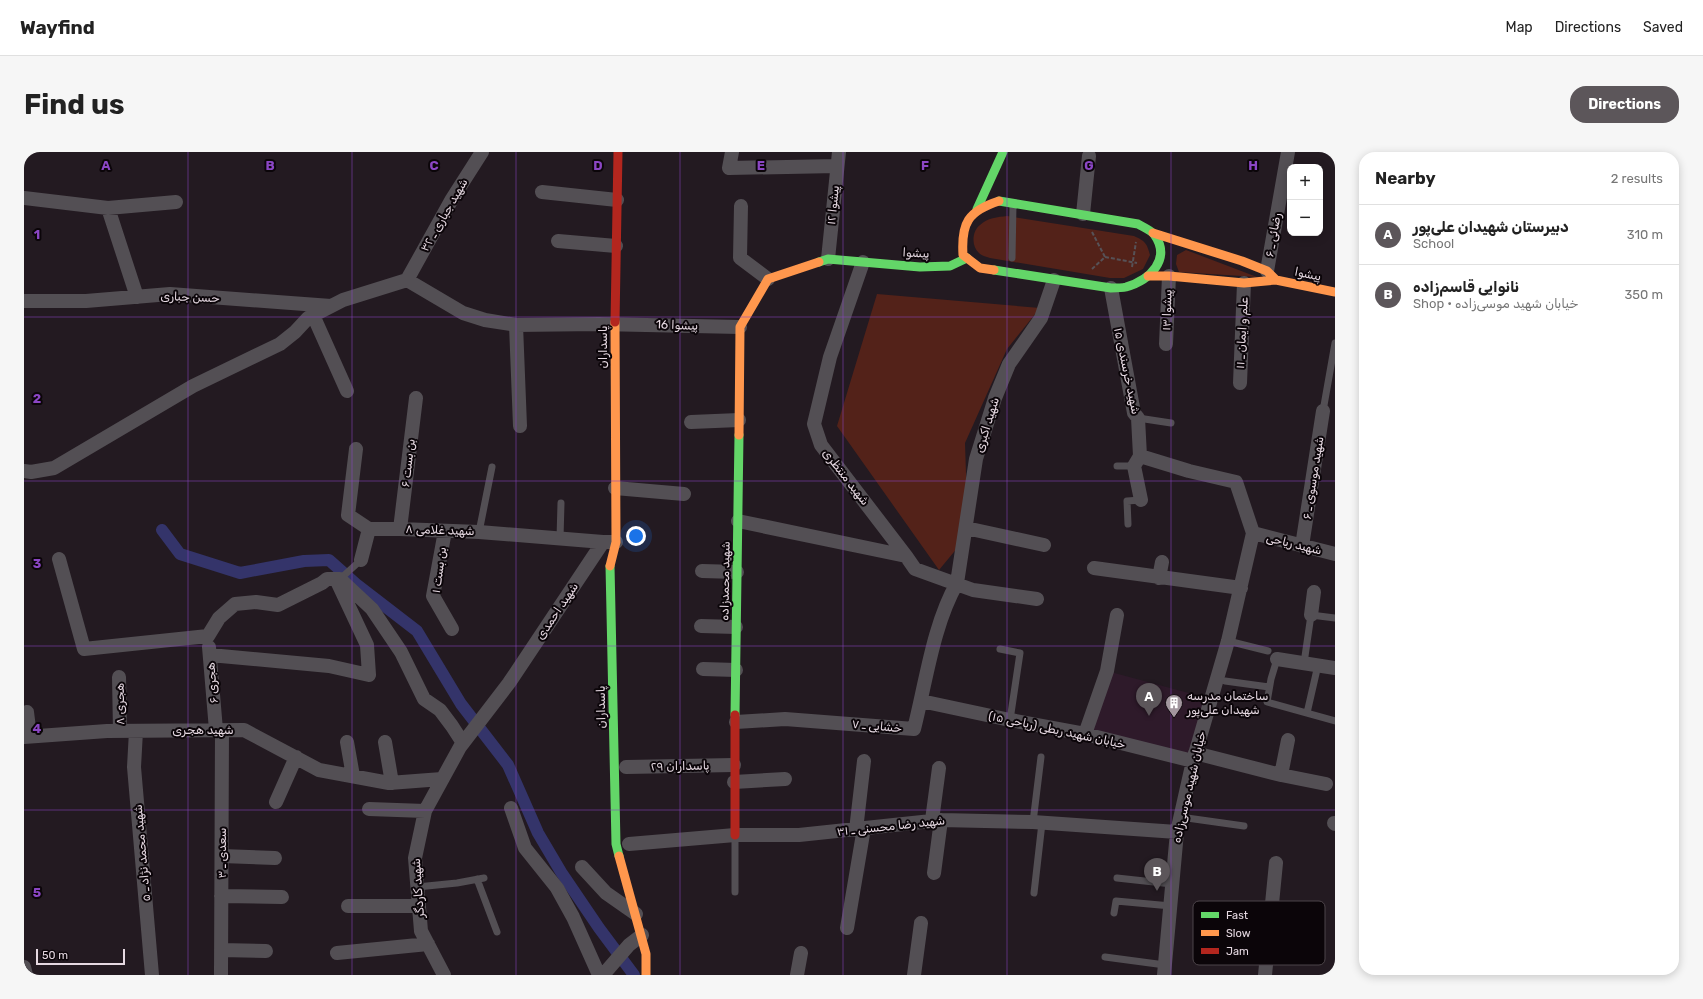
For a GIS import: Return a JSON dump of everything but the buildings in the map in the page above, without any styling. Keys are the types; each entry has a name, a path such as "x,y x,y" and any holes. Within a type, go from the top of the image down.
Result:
{"street":[{"name":"شهید جباری ـ ۳۲","path":"407,280 452,199 482,152"},
{"name":"پاسداران","path":"618,152 615,324 615,488 609,542 616,844 625,870 642,935 646,954 646,974"},
{"path":"732,152 729,168 838,159"},
{"path":"1003,152 977,209 966,224 962,237 963,255 980,268 1111,288 1129,286 1148,276 1155,270 1160,256 1160,247 1153,233"},
{"name":"رضائی ـ ۶","path":"1272,275 1288,152"},
{"path":"1083,214 1089,156"},
{"name":"پیشوا ۱۲","path":"828,259 838,159"},
{"path":"542,192 617,200"},
{"path":"24,198 108,208 176,202"},
{"path":"977,209 987,204 999,201 1138,224 1153,233 1242,261 1272,275"},
{"path":"741,206 740,258 768,279"},
{"path":"108,208 137,297"},
{"path":"558,241 616,246"},
{"name":"پیشوا","path":"828,259 920,267 950,266 967,258"},
{"path":"740,327 768,279 828,259"},
{"name":"شهید منتظری","path":"863,262 830,357 814,424 821,445 915,569 939,579 957,583 973,590 1037,599"},
{"path":"1148,276 1168,276 1244,283 1272,275"},
{"name":"پیشوا","path":"1272,275 1335,292"},
{"name":"پیشوا ۱۳","path":"1166,344 1168,276"},
{"path":"24,471 31,472 54,468 193,386 280,344 313,315 343,300 407,280"},
{"name":"پیشوا 16","path":"407,280 463,313 485,320 516,325 615,324 740,327"},
{"name":"شهید اکبری","path":"957,583 976,459 995,398 1009,364 1042,318 1054,280"},
{"name":"علم و ایمان ـ ۱۱","path":"1240,383 1244,283"},
{"name":"شهید خرسندی ۱۵","path":"1111,288 1134,412 1138,418 1137,461 1141,500"},
{"name":"حسن جباری","path":"24,301 86,301 170,294 331,306"},
{"path":"313,315 347,391"},
{"path":"516,325 520,426"},
{"name":"شهید محمدزاده","path":"735,834 734,765 736,722 740,327"},
{"name":"بن بست ۶","path":"400,529 416,398"},
{"name":"شهید موسوی ـ ۶","path":"1302,546 1323,411"},
{"path":"691,422 739,420"},
{"path":"356,449 348,515 369,529 361,560"},
{"path":"1137,461 1236,482 1253,533"},
{"path":"615,488 684,494"},
{"path":"738,521 906,556"},
{"path":"966,528 1044,545"},
{"name":"۸ شهید غلامی","path":"369,529 479,532 609,542"},
{"name":"بن بست ۱","path":"445,531 433,596 452,629"},
{"name":"شهید ریاحی","path":"1253,533 1335,554"},
{"name":"خیابان شهید موسی‌زاده","path":"1165,970 1177,832 1180,817 1194,757 1228,641 1253,533"},
{"name":"پاسداران","path":"609,542 622,564"},
{"name":"شهید احمدی","path":"466,739 504,690 609,542"},
{"path":"59,559 84,649 208,636 219,618 235,604 256,602 278,605 327,579 338,579 372,609 401,652 424,699 440,710 452,726 466,739"},
{"path":"1159,578 1162,562"},
{"path":"1094,568 1241,588"},
{"path":"702,571 737,572"},
{"path":"210,655 329,666 369,675 368,645 338,579"},
{"name":"خشایی ـ ۷","path":"736,722 785,719 914,729 930,657 949,598 957,583"},
{"path":"1311,615 1314,592"},
{"path":"1085,734 1107,671 1118,615"},
{"path":"701,626 736,627"},
{"name":"هجری ۶","path":"208,636 219,730"},
{"path":"1273,655 1335,668"},
{"path":"703,669 736,670"},
{"name":"هجری ۸","path":"119,676 120,731"},
{"name":"خیابان شهید ربطی (ریاحی ۱۵)","path":"921,701 1326,784"},
{"path":"27,712 27,736"},
{"name":"سعدی ـ ۳","path":"219,730 222,856 221,975"},
{"name":"شهید هجری","path":"27,736 120,731 244,730 319,770 392,783 442,779"},
{"name":"شهید محمد نژاد ـ ۵","path":"136,731 134,767 152,975"},
{"name":"شهید کاردگر","path":"444,975 421,931 415,858 425,811 466,739"},
{"path":"1281,775 1288,740"},
{"path":"347,742 353,776"},
{"path":"385,742 392,783"},
{"path":"276,802 296,757"},
{"path":"847,928 860,829 864,761"},
{"name":"پاسداران ۲۹","path":"626,767 734,765"},
{"path":"934,874 939,768"},
{"path":"734,782 785,779"},
{"path":"511,808 525,848 557,888 574,917 599,975"},
{"path":"369,809 425,811"},
{"name":"شهید رضا محسنی ـ ۳۱","path":"629,840 735,834 798,835 898,826 936,820 1037,823 1177,832"},
{"name":"پاسداران","path":"625,870 629,840"},
{"path":"222,856 275,858"},
{"path":"1272,901 1276,863"},
{"path":"582,867 606,893 636,914"},
{"path":"221,896 282,897"},
{"path":"348,906 419,906"},
{"path":"914,975 921,923"},
{"path":"607,970 629,946 642,935"},
{"path":"337,953 428,944"},
{"path":"221,950 266,951"},
{"path":"797,975 801,953"},
{"path":"1265,975 1266,965"},
{"path":"24,967 26,975"},
{"path":"646,974 657,975"}],"lane":[{"path":"1012,258 1013,203"},
{"path":"1323,411 1335,343"},
{"path":"1138,418 1171,423"},
{"path":"1117,466 1137,461"},
{"path":"479,532 492,467"},
{"path":"1128,524 1127,501 1141,500"},
{"path":"560,538 561,503"},
{"path":"338,579 361,560"},
{"path":"1308,713 1311,664 1311,615 1335,618"},
{"path":"1228,641 1273,655 1267,702 1335,721"},
{"path":"1000,649 1020,654 1010,720"},
{"path":"1225,681 1269,687"},
{"path":"1034,893 1041,756"},
{"path":"1180,817 1244,826"},
{"path":"735,834 735,892"},
{"path":"1117,878 1172,884"},
{"path":"417,887 480,879 497,932"},
{"path":"1114,913 1116,900 1171,906"},
{"path":"1105,957 1165,970"}],"path":[{"path":"1083,214 1105,257"},
{"path":"1129,286 1138,224"},
{"path":"1105,257 1156,265"},
{"path":"1076,283 1105,257"}],"shaded area":[{"path":"1007,216 1134,236 1141,239 1145,243 1150,255 1143,269 1124,278 1110,278 990,258 980,254 976,250 974,243 974,235 977,228 989,219"},
{"path":"1186,250 1257,277 1179,272 1176,264 1177,255"},
{"path":"877,294 1040,308 1007,349 965,443 968,535 939,570 837,426"},
{"path":"1107,671 1211,699 1193,761 1085,734"}],"waterway":[{"path":"162,530 180,554 240,573 304,561 329,560 356,584 417,631 461,704 508,765 538,833 561,872 599,928 634,975"}],"traffic: fast":[{"path":"977,209 1003,152"},
{"path":"994,270 1111,288 1123,288 1135,284 1150,274 1156,267 1161,252 1159,243 1154,234 1138,224 999,201"},
{"path":"819,262 828,259 920,267 950,266 967,258"},
{"path":"735,715 739,435"},
{"path":"610,566 616,844 619,856"}],"traffic: slow":[{"path":"994,270 980,268 963,255 963,234 965,226 973,214 980,209 999,201"},
{"path":"1153,233 1242,261 1267,271 1276,280"},
{"path":"739,435 740,327 768,279 819,262"},
{"path":"1148,276 1169,276 1244,283 1276,280 1335,292"},
{"path":"610,566 616,542 615,322"},
{"path":"619,856 646,954 646,975"}],"traffic: jam":[{"path":"615,322 618,152"},
{"path":"735,715 735,835"}],"place":[{"name":"دبیرستان شهیدان علی‌پور","path":"1149,716"},
{"name":"ساختمان مدرسه شهیدان علی‌پور","path":"1174,718"},
{"name":"نانوایی قاسم‌زاده","path":"1157,891"}]}
